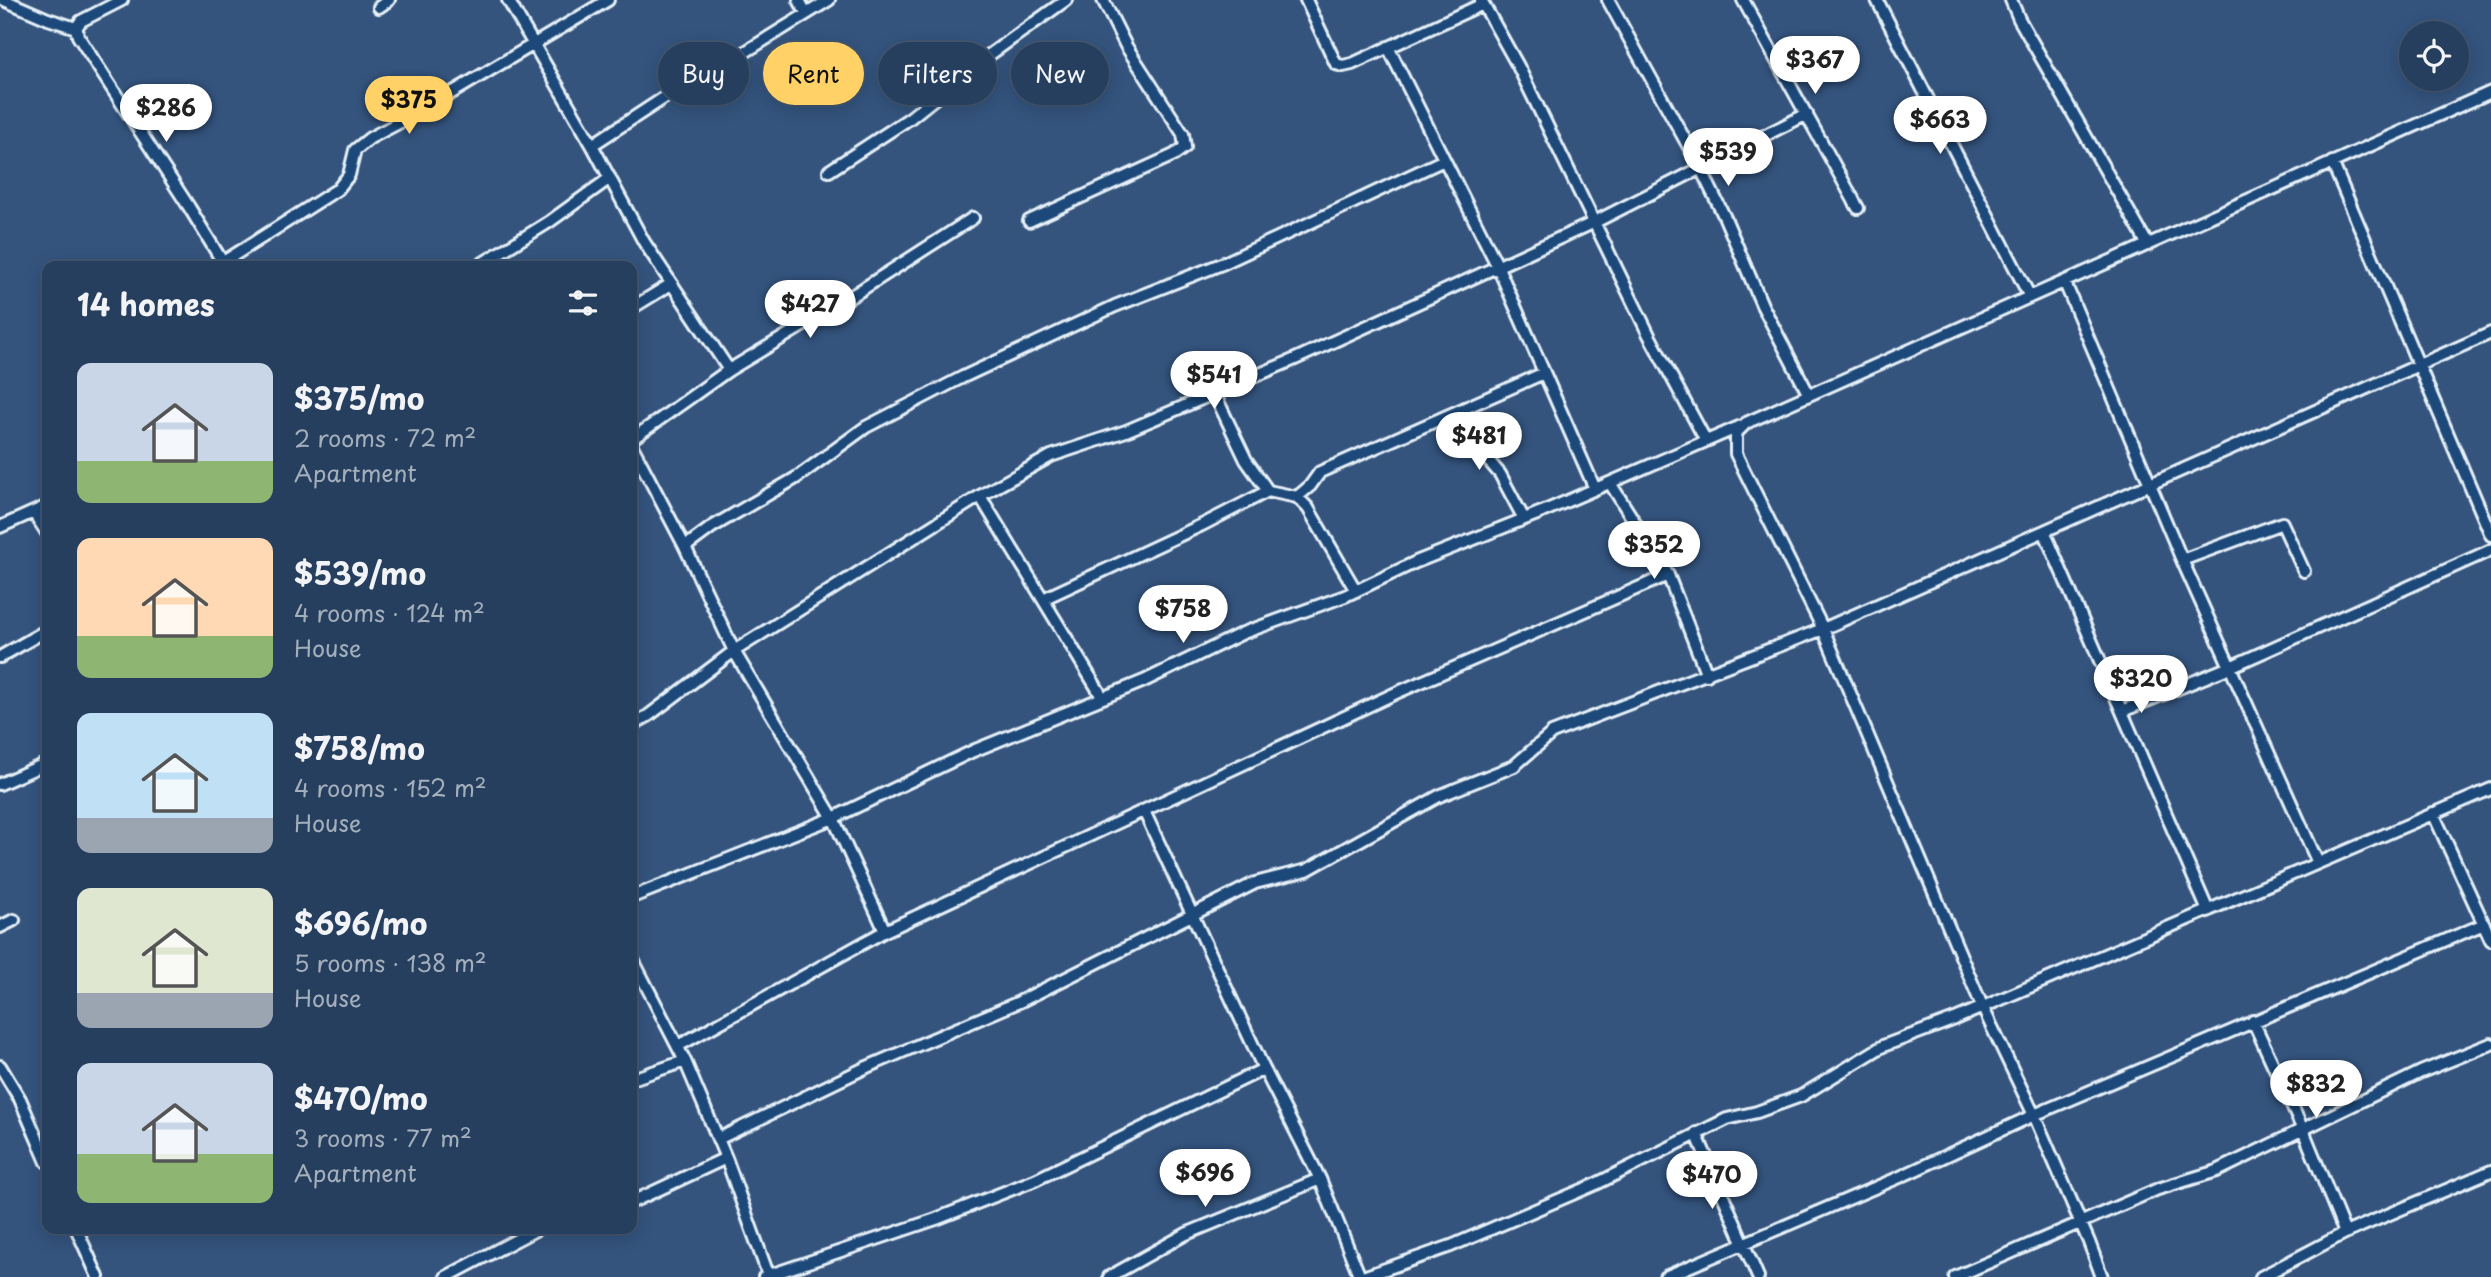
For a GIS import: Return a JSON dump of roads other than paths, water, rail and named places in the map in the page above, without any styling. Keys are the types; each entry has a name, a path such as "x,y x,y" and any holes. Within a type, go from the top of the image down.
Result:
{"street":[{"path":"4,0 76,28"},
{"path":"121,0 81,21 76,28 78,36 189,207 219,261"},
{"path":"379,7 389,0"},
{"path":"508,0 592,145 644,242 729,370"},
{"path":"227,261 338,189 349,175 355,150 370,138 423,110 608,0"},
{"path":"799,0 806,13"},
{"path":"592,145 699,75 745,52 829,0"},
{"path":"829,171 911,118 985,58 1066,0"},
{"path":"1030,220 1174,155 1185,147 1183,134 1126,46 1103,0"},
{"path":"1306,0 1336,64 1343,66 1482,2 1518,66 1649,335 1706,441"},
{"path":"1608,0 1701,169 1762,306 1809,395"},
{"path":"1743,0 1858,208"},
{"path":"1877,0 2030,297"},
{"path":"2011,0 2019,19 2148,246"},
{"path":"1388,47 1497,265 1595,489"},
{"path":"637,895 833,818 973,751 1103,698 1243,633 1356,591 1416,562 1610,483 2491,92"},
{"path":"637,722 734,651 980,496 1051,456 1126,431 1293,360 1595,222 1807,114"},
{"path":"685,547 712,527 796,478 866,427 963,377 1115,306 1224,263 1444,160"},
{"path":"2332,162 2491,535"},
{"path":"486,261 549,222 610,178"},
{"path":"637,435 729,370 844,301 973,218"},
{"path":"2065,283 2182,560 2318,863"},
{"path":"637,305 671,284"},
{"path":"718,1139 867,1067 1019,1002 1255,883 1307,870 1440,796 1514,766 1552,733 1823,629 2491,333"},
{"path":"1297,497 1310,486 1320,472 1544,373"},
{"path":"1214,393 1246,460 1268,491"},
{"path":"1449,415 1500,474 1524,519"},
{"path":"1746,423 1736,433 1736,454 1823,629 1982,1006 2034,1115 2102,1277"},
{"path":"637,456 685,547 734,651 833,818 886,931"},
{"path":"1610,483 1668,575 1707,675"},
{"path":"1043,599 1268,491 1297,497 1315,520 1356,591"},
{"path":"980,496 1103,698"},
{"path":"0,527 42,509"},
{"path":"34,513 42,525"},
{"path":"2182,560 2282,523 2304,571"},
{"path":"2044,531 2208,911"},
{"path":"2122,711 2230,667 2491,550"},
{"path":"678,1046 886,931 1396,692 1668,575"},
{"path":"0,657 42,634"},
{"path":"0,784 42,765"},
{"path":"1144,811 1264,1069 1320,1179 1362,1277 1451,1246 1597,1185 1727,1119 1757,1112 1801,1096 1883,1046 1955,1019 2491,789"},
{"path":"2433,813 2491,940"},
{"path":"0,927 14,920"},
{"path":"1665,1277 1744,1245 2034,1115 2484,924"},
{"path":"637,968 678,1046 726,1158 767,1277 936,1219 1035,1180 1264,1069"},
{"path":"2253,1021 2303,1130 2344,1233"},
{"path":"1955,1277 2158,1189 2217,1171 2421,1072 2491,1044"},
{"path":"637,1077 685,1061"},
{"path":"0,1066 20,1099 42,1150"},
{"path":"1696,1133 1758,1277"},
{"path":"637,1200 726,1158"},
{"path":"2261,1277 2344,1233 2491,1171"},
{"path":"1109,1277 1186,1234 1320,1179"},
{"path":"79,1234 98,1277"},
{"path":"446,1277 528,1234"}]}
